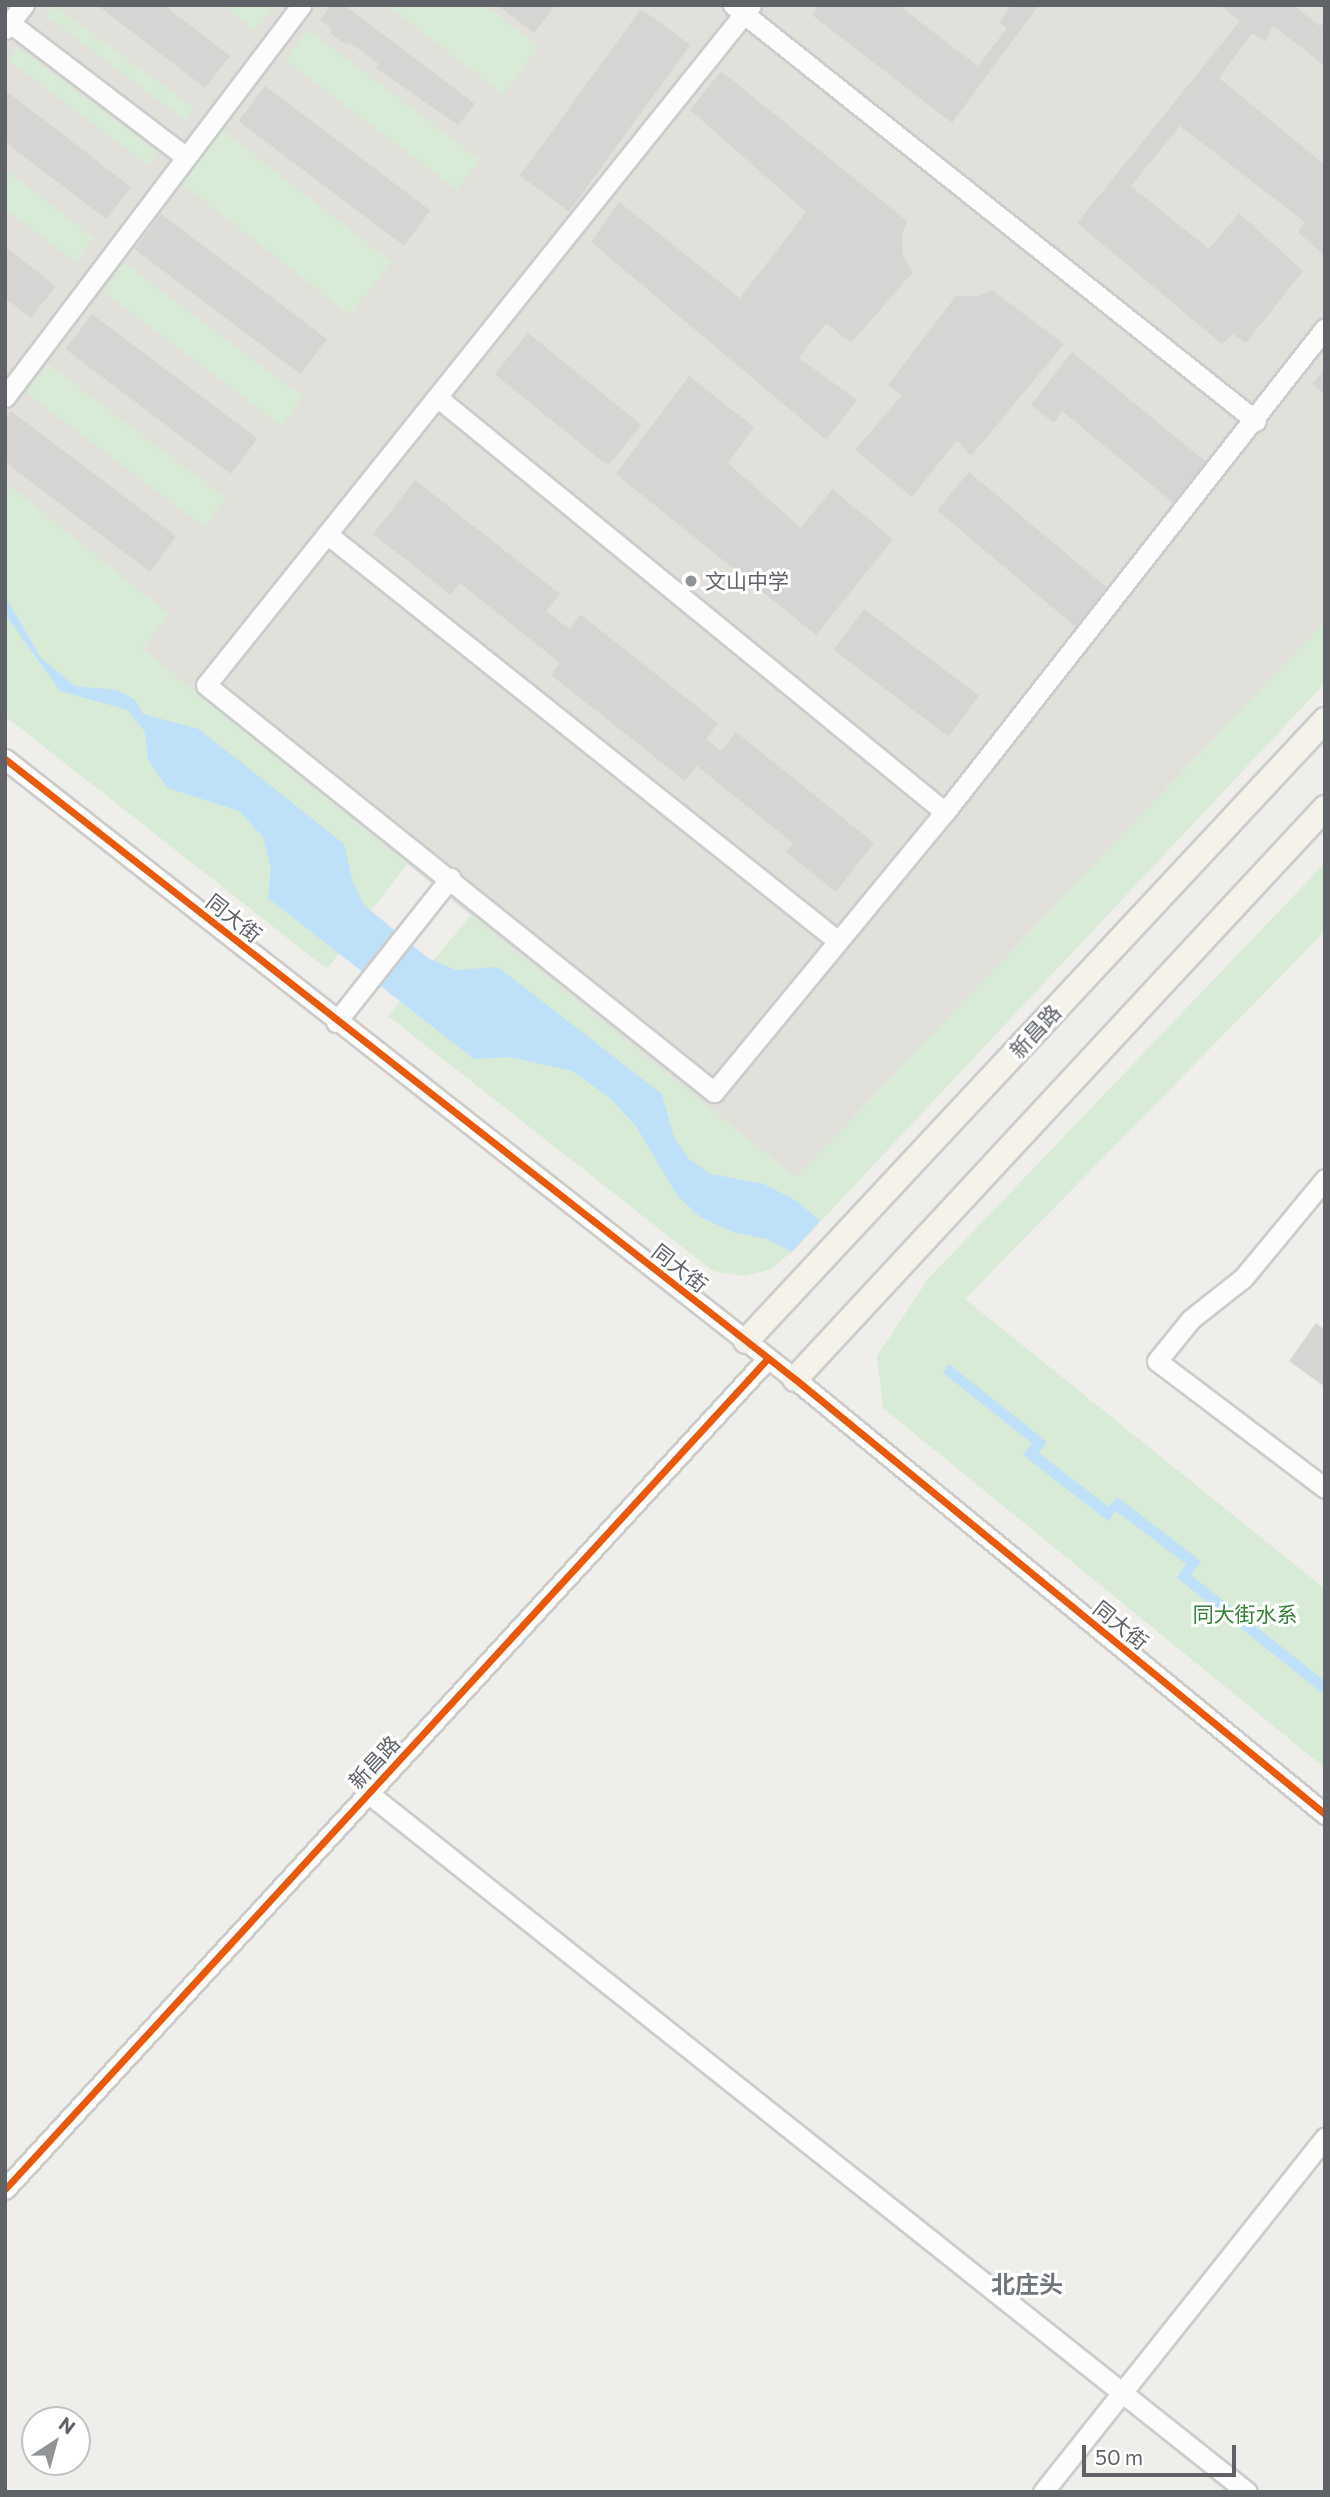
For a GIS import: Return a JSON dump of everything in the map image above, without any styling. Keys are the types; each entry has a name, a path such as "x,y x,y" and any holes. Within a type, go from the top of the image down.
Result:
{"main road":[{"name":"新昌路","path":"746,1341 1323,725"},
{"path":"795,1379 1325,808"}],"street":[{"path":"24,5 8,26 186,157"},
{"path":"5,397 301,5"},
{"path":"1256,421 743,8 206,685 714,1092 945,811 1256,421 1325,328"},
{"path":"437,397 945,811"},
{"path":"327,534 838,941"},
{"name":"同大街","path":"5,759 336,1022 795,1379 1325,1814"},
{"path":"336,1022 450,878"},
{"path":"1325,1179 1243,1278 1191,1319 1157,1361 1325,1488"},
{"name":"新昌路","path":"5,2189 768,1358"},
{"path":"368,1793 1247,2492"},
{"path":"1044,2492 1325,2138"}],"shaded area":[{"name":"文山中学","path":"5,5 1325,5 1325,622 796,1178 5,539"}],"green space":[{"path":"53,5 194,108 185,120 46,15"},
{"path":"223,5 272,5 274,6 255,31"},
{"path":"387,5 485,5 539,47 503,94"},
{"path":"308,30 480,159 457,190 285,60"},
{"path":"18,47 158,152 148,165 8,60"},
{"path":"221,129 391,262 350,315 180,182"},
{"path":"5,169 94,238 75,262 5,208"},
{"path":"125,263 303,397 281,426 103,292"},
{"path":"48,364 226,498 204,527 26,393"},
{"path":"5,482 169,614 143,649 407,864 327,969 5,716"},
{"path":"1325,622 1325,683 792,1252 769,1270 743,1276 713,1271 388,1016 471,915 796,1178"},
{"name":"同大街水系","path":"1325,863 1325,931 965,1299 1325,1589 1325,1768 883,1408 877,1356 928,1279"}],"water":[{"path":"5,596 41,658 75,686 117,690 134,699 143,714 199,729 344,844 353,883 364,905 428,958 456,970 498,967 662,1094 674,1137 689,1159 711,1174 764,1184 797,1201 820,1221 792,1252 767,1239 733,1232 700,1217 677,1195 636,1126 609,1097 572,1071 510,1057 474,1059 268,898 271,869 263,837 239,811 168,788 148,760 145,732 128,710 60,691 5,614"},
{"path":"949,1364 1047,1442 1039,1453 1109,1507 1117,1497 1201,1561 1191,1575 1325,1681 1325,1695 1177,1578 1186,1564 1116,1511 1108,1521 1023,1455 1032,1443 943,1373"}],"building":[{"path":"97,5 164,5 230,56 205,88"},
{"path":"331,5 344,5 475,104 458,125 376,68 379,64 349,42 347,45 330,33 332,29 320,20"},
{"path":"497,5 556,5 534,33"},
{"path":"819,5 898,5 978,66 1007,28 999,23 1012,5 1039,5 952,123 812,15"},
{"path":"1220,5 1293,5 1320,26 1325,21 1325,66 1273,26 1265,42 1252,33 1219,78 1325,165 1325,256 1298,232 1305,222 1180,126 1131,186 1209,249 1239,213 1303,271 1246,343 1233,334 1222,344 1077,223 1240,21"},
{"path":"641,9 690,45 569,212 520,176"},
{"path":"721,71 907,221 902,235 903,256 913,272 851,343 826,323 799,358 857,400 826,440 591,242 619,202 740,298 806,212 690,110"},
{"path":"265,86 430,211 404,246 239,121"},
{"path":"5,90 131,187 106,219 5,142"},
{"path":"161,214 327,339 301,374 135,249"},
{"path":"5,247 56,286 31,318 5,298"},
{"path":"992,290 1064,344 971,456 957,440 912,497 855,450 902,395 888,385 956,296 978,296"},
{"path":"92,314 257,439 231,474 66,349"},
{"path":"528,333 641,425 608,466 495,374"},
{"path":"1072,352 1206,462 1176,505 1062,411 1054,423 1031,405"},
{"path":"1325,368 1325,394 1312,384"},
{"path":"689,376 754,427 728,463 801,528 832,489 893,539 816,635 616,474"},
{"path":"11,411 176,536 150,572 5,462 5,419"},
{"path":"969,472 1108,588 1076,627 937,510"},
{"path":"415,480 560,594 546,611 569,629 581,615 718,723 706,739 721,751 736,732 874,843 836,892 786,852 793,843 697,766 685,781 551,675 560,663 460,583 451,595 373,534"},
{"path":"864,609 979,696 948,736 833,650"},
{"path":"1316,1323 1325,1330 1325,1387 1289,1361"}],"cycle path":[{"path":"5,759 795,1379 1325,1814"},
{"path":"5,2189 768,1358"}],"place":[{"name":"文山中学","path":"691,581"}],"district":[{"name":"北庄头","path":"1027,2284"}]}
